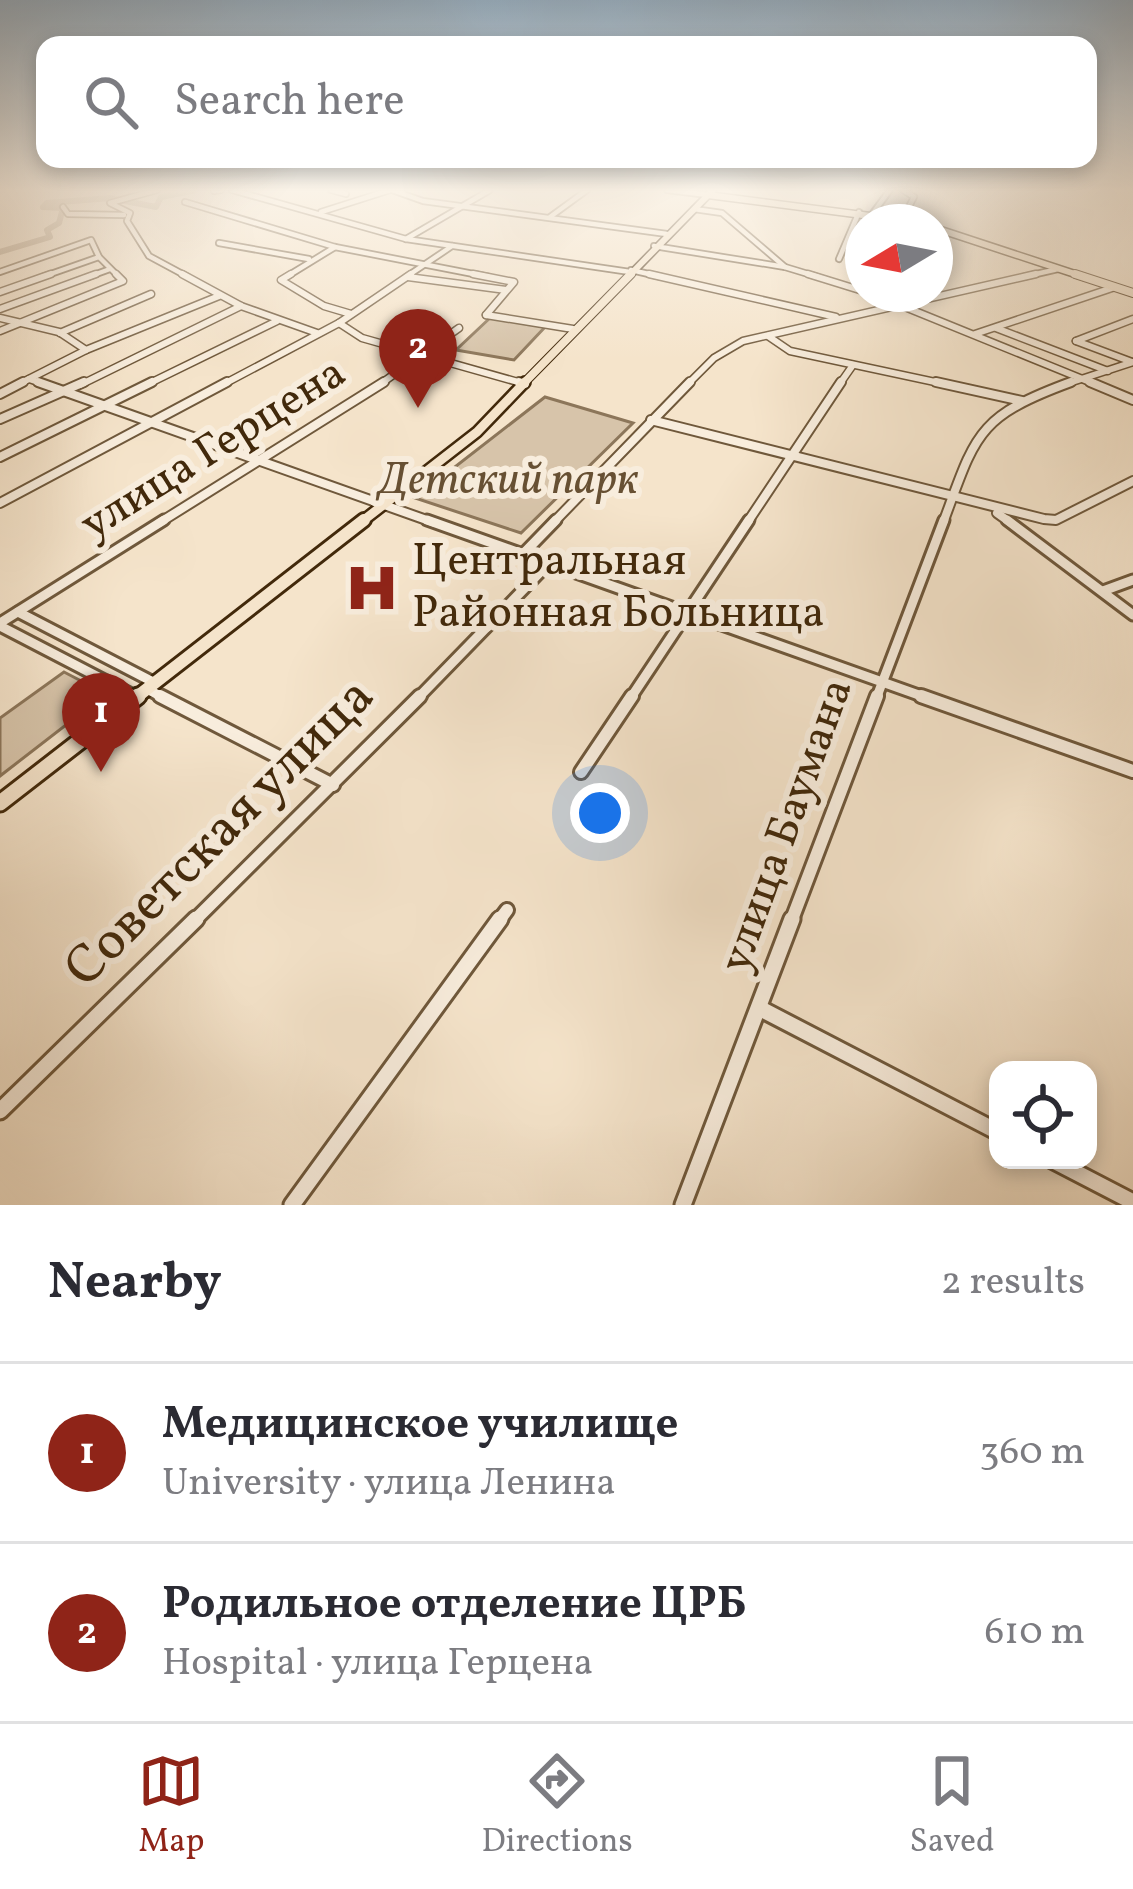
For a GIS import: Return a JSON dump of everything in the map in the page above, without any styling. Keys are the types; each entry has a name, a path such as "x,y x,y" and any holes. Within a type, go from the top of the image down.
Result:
{"main road":[{"path":"0,803 477,432 654,246"},
{"path":"988,246 1133,293"}],"street":[{"path":"0,272 73,246"},
{"path":"0,332 123,281 94,246"},
{"path":"144,246 149,256 220,296 319,334"},
{"path":"236,246 309,260"},
{"path":"0,503 339,323 452,246"},
{"path":"454,246 630,271 838,318"},
{"path":"655,246 785,268 845,286"},
{"path":"760,246 785,268"},
{"path":"839,259 844,246"},
{"path":"352,314 323,306 280,280 335,247 516,285 486,315 573,329"},
{"path":"0,292 99,257"},
{"path":"0,314 110,269"},
{"path":"953,292 1058,269"},
{"path":"408,277 506,290"},
{"path":"975,334 1115,287"},
{"path":"60,334 151,294"},
{"path":"0,394 86,350 220,296"},
{"path":"0,419 242,306"},
{"path":"524,553 714,358 762,334 864,312"},
{"path":"923,312 1133,400"},
{"path":"0,314 80,341 86,350"},
{"path":"1133,319 1076,341 1133,362"},
{"path":"0,457 277,321"},
{"path":"339,323 362,338 525,384"},
{"name":"улица Герцена","path":"5,619 424,357 459,328"},
{"path":"996,328 1109,371"},
{"path":"762,334 790,351 1028,402"},
{"name":"улица Баумана","path":"682,1205 981,426 1004,409 1133,362"},
{"path":"581,772 853,365"},
{"path":"29,379 1133,771"},
{"path":"651,420 992,509 1056,520 1133,481"},
{"path":"992,509 1133,615"},
{"name":"Советская улица","path":"0,1112 334,785 548,562"},
{"path":"1102,591 1133,580"},
{"path":"5,619 334,785"},
{"path":"5,619 146,690"},
{"path":"292,1205 507,910"},
{"path":"760,1008 989,1127"},
{"path":"1069,1169 1133,1202"}],"green space":[{"path":"491,317 546,326 514,360 456,350"},
{"name":"Детский парк","path":"545,397 633,423 521,533 415,498"},
{"path":"64,672 106,694 0,776 0,718"}],"waterway":[{"path":"0,252 19,246"}],"place":[{"name":"Родильное отделение ЦРБ","path":"418,408"},
{"name":"Центральная Районная Больница","path":"372,588"},
{"name":"Медицинское училище","path":"101,772"}]}
